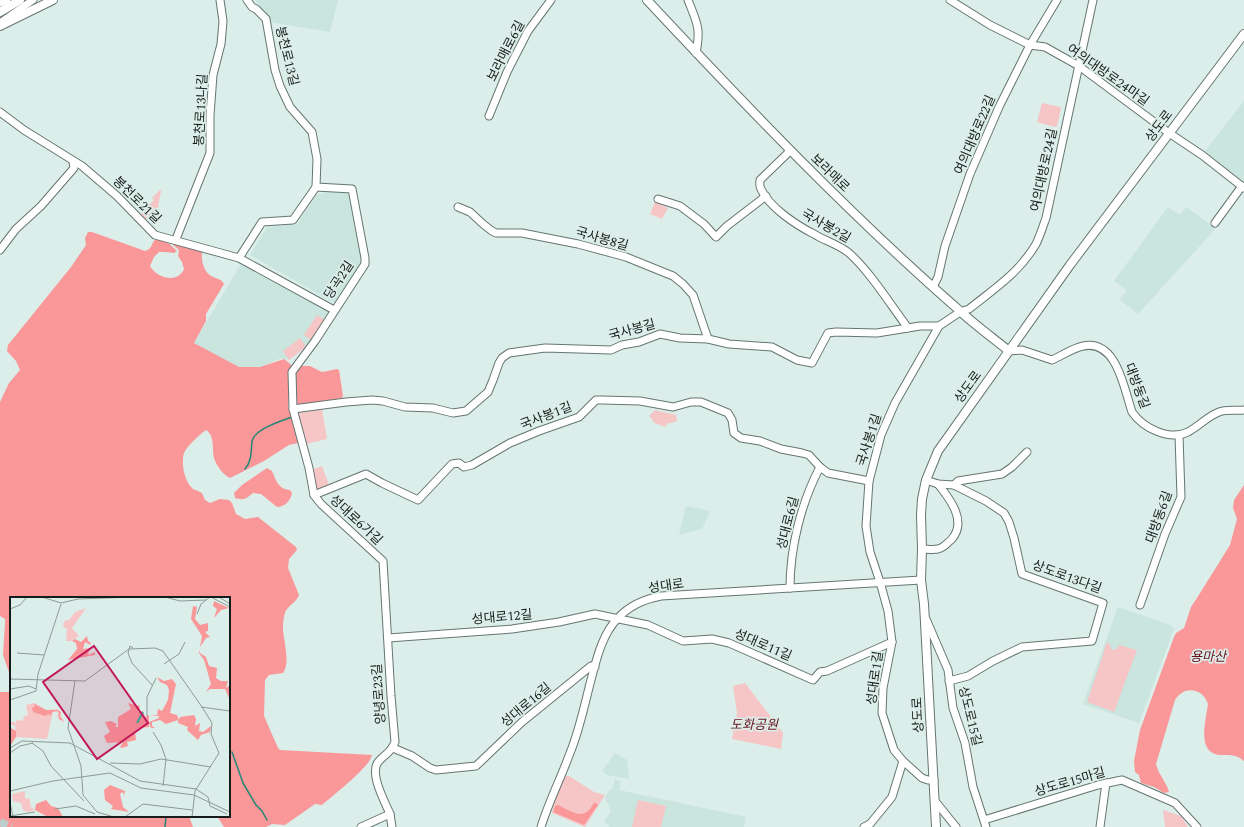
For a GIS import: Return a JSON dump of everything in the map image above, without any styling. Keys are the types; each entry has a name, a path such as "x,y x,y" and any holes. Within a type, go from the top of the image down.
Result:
{"main road":[{"path":"0,12 20,0"},
{"path":"0,25 53,0"},
{"name":"보라매로","path":"646,0 790,151 879,238 960,312 1009,351"},
{"name":"상도로","path":"936,827 922,580 921,515 922,499 926,480 938,451 966,410 1070,265 1244,34"}],"street":[{"path":"0,3 7,0"},
{"path":"0,25 33,0"},
{"name":"봉천로13나길","path":"176,239 210,153 210,115 213,75 221,44 223,21 220,0"},
{"name":"봉천로13길","path":"248,0 252,7 266,19 275,70 280,86 290,107 312,132 317,159 316,187"},
{"name":"보라매로6길","path":"489,116 507,72 528,31 551,0"},
{"path":"688,0 699,28 699,40 696,53"},
{"name":"여의대방로24마길","path":"950,0 990,25 1030,45 1045,47 1079,66 1169,133 1202,155 1243,187"},
{"name":"여의대방로22길","path":"933,287 938,277 945,246 970,174 999,107 1030,45 1057,0"},
{"name":"여의대방로24길","path":"960,312 968,309 1011,276 1024,262 1036,243 1046,218 1093,0"},
{"name":"봉천로21길","path":"0,112 73,162 82,166 117,196 155,234 239,258 334,310"},
{"name":"국사봉2길","path":"790,151 760,180 760,188 776,207 792,220 812,234 838,246 849,254 865,270 908,328"},
{"path":"0,250 16,229 41,206 74,168 73,162"},
{"path":"239,258 262,222 293,220 316,187"},
{"name":"당곡2길","path":"293,409 292,372 315,341 365,264 352,189 316,187"},
{"path":"1215,223 1243,187"},
{"path":"658,199 680,206 704,224 716,237 727,226 766,196"},
{"name":"국사봉8길","path":"458,207 470,212 492,231 522,233 578,244 626,258 673,276 693,295 708,338"},
{"path":"939,326 960,312"},
{"name":"국사봉길","path":"293,409 372,400 383,401 405,408 433,408 453,413 466,411 488,392 502,358 509,353 544,348 611,350 622,345 639,342 660,334 680,338 708,338 729,344 772,347 797,360 812,363 828,333 877,333 933,325 939,326"},
{"name":"국사봉1길","path":"314,495 366,474 418,500 452,464 458,463 464,467 472,465 517,440 579,417 596,400 640,401 673,407 691,402 701,402 728,413 732,420 734,433 741,438 760,441 781,449 802,453 809,456 828,473 868,481 881,435 894,403 939,326"},
{"name":"대방동길","path":"1009,351 1022,350 1052,360 1083,346 1094,347 1104,351 1110,355 1116,364 1132,412 1136,418 1148,427 1163,433 1179,434"},
{"path":"293,409 309,468 314,495"},
{"path":"1179,434 1188,432 1220,412 1244,410"},
{"name":"대방동6길","path":"1140,605 1165,534 1181,496 1179,434"},
{"path":"926,480 938,484 954,485 958,481 1002,474 1012,467 1027,452"},
{"name":"성대로6길","path":"790,588 790,567 805,501 820,467"},
{"name":"성대로1길","path":"868,481 866,526 870,552 888,612 892,642 883,688 882,713 894,750 902,761 922,778 934,780"},
{"path":"922,549 939,549 954,537 958,528 958,519 949,498 938,484"},
{"name":"상도로13다길","path":"949,680 968,676 993,661 1022,647 1092,641 1103,603 1022,574 1016,543 1009,522 1004,513 986,501 954,485"},
{"name":"성대로6가길","path":"314,495 321,504 383,561"},
{"name":"양녕로23길","path":"383,561 395,742 393,748"},
{"name":"성대로","path":"541,827 571,752 599,652 608,632 617,619 627,610 644,600 661,596 922,580"},
{"name":"성대로12길","path":"388,638 512,629 559,622 595,614 617,619"},
{"name":"상도로15길","path":"924,614 948,670 953,708 965,743 973,787 985,824"},
{"name":"성대로11길","path":"617,619 648,625 683,641 712,639 729,643 813,680 820,672 827,671 892,642"},
{"name":"성대로16길","path":"393,748 412,756 430,768 436,770 476,766 522,722 591,666 595,667"},
{"path":"392,827 390,814 375,774 375,766 378,761 388,754 393,748"},
{"path":"864,827 870,824 892,797 902,761"},
{"name":"상도로15마길","path":"985,824 1106,783 1122,780 1175,803 1197,827"},
{"path":"1100,827 1106,783"},
{"path":"934,801 956,827"},
{"path":"360,827 390,814"}],"shaded area":[{"path":"255,0 338,0 330,32 269,22"},
{"path":"1244,101 1244,185 1202,155"},
{"path":"331,191 349,192 363,259 362,265 336,304 250,255 267,227 297,224 316,195"},
{"path":"1168,207 1180,215 1186,207 1216,228 1138,314 1120,300 1127,290 1114,281"},
{"path":"241,264 331,312 313,341 289,360 282,358 260,367 239,367 194,343"},
{"path":"686,506 710,512 702,529 679,535"},
{"path":"1118,607 1170,625 1174,629 1139,723 1083,704"},
{"path":"615,753 627,760 629,779 607,775 602,771"},
{"path":"615,779 621,781 619,790 746,817 744,827 610,827 604,822 611,811 605,798 610,789 612,789"}],"green space":[{"path":"1042,103 1061,108 1057,126 1055,127 1037,122"},
{"path":"160,190 158,207 145,220 140,215 154,200 152,198"},
{"path":"655,202 668,208 662,219 650,214"},
{"path":"88,232 92,232 145,251 151,247 157,238 164,239 177,251 174,253 159,252 154,257 150,266 157,274 167,278 177,277 184,269 178,256 179,250 170,242 201,250 203,263 207,273 221,280 224,284 206,314 206,321 194,343 239,367 260,367 284,359 291,365 288,407 291,413 298,443 289,445 264,461 230,478 222,472 216,464 212,439 206,430 194,440 184,453 183,457 184,472 187,482 193,489 202,493 205,500 210,503 220,499 229,500 232,503 236,514 245,519 258,517 296,547 297,550 289,559 288,568 299,595 286,610 284,617 283,632 287,657 285,668 283,673 269,675 265,680 264,716 278,748 280,750 372,755 370,760 358,774 342,789 322,805 315,804 285,825 272,824 266,827 224,827 218,817 230,817 230,597 10,597 10,675 3,655 5,619 0,616 0,402 9,383 20,370 16,361 7,351 8,345 71,267 86,245 85,238"},
{"path":"317,315 326,321 312,341 304,335"},
{"path":"300,338 306,347 289,360 283,351"},
{"path":"302,366 310,366 322,372 337,369 339,370 343,396 342,398 296,406 294,373"},
{"path":"322,409 327,439 306,444 298,413"},
{"path":"655,410 676,415 677,421 668,423 665,427 653,422 649,416"},
{"path":"322,466 329,485 317,491 312,470"},
{"path":"267,468 272,471 280,486 290,490 292,493 287,503 283,506 277,507 261,494 253,493 245,498 235,498 234,493 242,485"},
{"name":"용마산","path":"1244,485 1244,761 1236,756 1213,753 1208,748 1204,735 1208,704 1206,699 1198,692 1193,690 1183,692 1175,700 1156,764 1169,792 1164,793 1154,787 1141,783 1139,775 1135,772 1134,761 1140,730 1174,637 1176,633 1184,628 1191,607 1230,545 1237,519 1233,508 1234,500"},
{"path":"1107,642 1112,650 1117,649 1119,645 1137,650 1114,712 1087,702"},
{"name":"도화공원","path":"745,683 783,733 781,749 732,739 737,713 733,686"},
{"path":"10,690 10,817 189,817 193,827 0,827 0,692 9,692"},
{"path":"565,776 569,776 594,792 605,795 585,827 552,813 554,802"},
{"path":"638,800 666,806 661,827 632,827"},
{"path":"594,803 598,805 584,825 553,812 555,806 558,805 575,813 582,814 588,811"},
{"path":"1163,810 1181,816 1188,827 1165,827"}],"waterway":[{"path":"245,469 250,459 252,441 254,437 263,429 292,417"},
{"path":"232,752 243,783 267,820"},
{"path":"165,827 166,817"}],"tunnel":[{"path":"0,822 12,827"}]}
